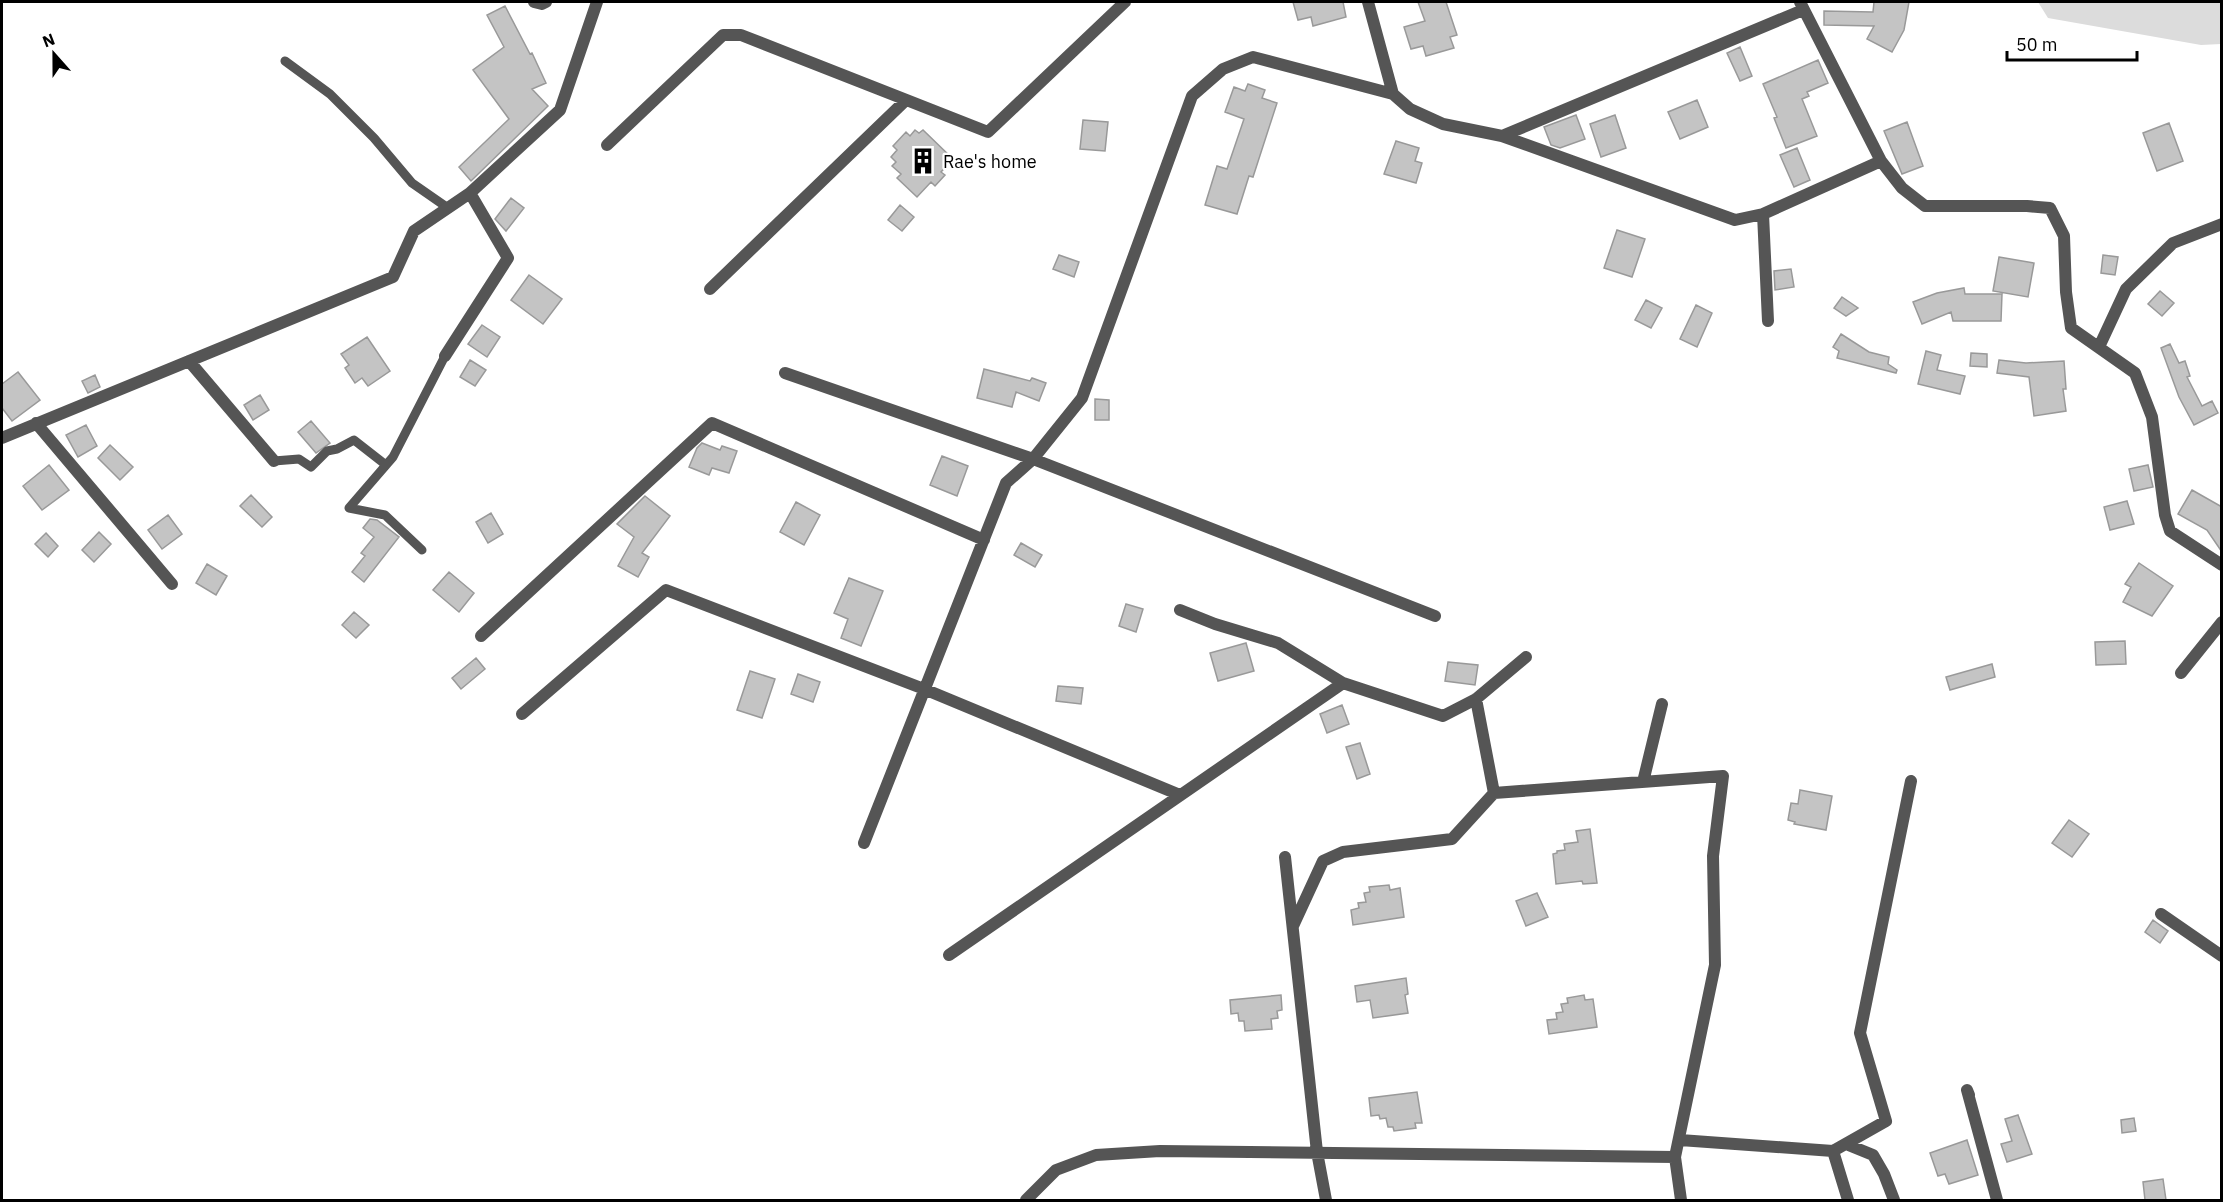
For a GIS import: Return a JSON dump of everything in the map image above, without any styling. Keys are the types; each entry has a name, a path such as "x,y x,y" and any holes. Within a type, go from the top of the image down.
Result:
{"street":[{"path":"534,2 542,4 546,2"},
{"path":"2,438 393,277 414,231 470,193 560,110 597,2"},
{"path":"607,145 723,35 741,35 988,132 1125,2"},
{"path":"1368,2 1393,94"},
{"path":"1502,136 1802,6 1881,161 1902,188 1924,206 2050,208 2064,236 2066,292 2071,328 2135,373 2152,417 2165,515 2170,531 2222,565"},
{"path":"864,843 1006,483 1033,459 1082,398 1192,96 1223,69 1253,57 1393,94 1410,109 1443,124 1502,136 1735,220 1763,214 1881,161"},
{"path":"710,289 906,100"},
{"path":"446,356 508,258 470,193"},
{"path":"1763,214 1768,321"},
{"path":"2099,347 2126,289 2173,243 2222,224"},
{"path":"189,361 273,461"},
{"path":"785,373 1033,459 1435,616"},
{"path":"36,423 171,584"},
{"path":"481,636 712,423 984,540"},
{"path":"522,714 666,590 924,689 1180,795"},
{"path":"1180,610 1215,624 1278,643 1343,683 1443,716 1476,699 1526,657"},
{"path":"2181,673 2222,622"},
{"path":"949,955 1343,683"},
{"path":"1476,699 1494,793"},
{"path":"1643,782 1662,704"},
{"path":"1293,926 1323,861 1343,852 1452,839 1494,793 1723,776 1713,856 1715,965 1676,1157 1681,1200"},
{"path":"1680,1140 1833,1152 1886,1121 1860,1033 1911,781"},
{"path":"1285,856 1317,1152 1326,1200"},
{"path":"2162,914 2222,956"},
{"path":"1969,1095 1967,1090 1997,1200"},
{"path":"1846,1144 1873,1155 1884,1174 1894,1200"},
{"path":"1026,1200 1056,1170 1096,1155 1160,1152 1317,1152 1676,1157"},
{"path":"1833,1152 1848,1200"}],"lane":[{"path":"285,61 330,94 374,138 412,183 448,208"},
{"path":"422,550 385,515 348,508 393,457 446,356"},
{"path":"273,461 299,459 311,466 327,451 337,449 354,440 386,465"}],"shaded area":[{"path":"2038,2 2221,2 2221,44 2201,45 2048,18"}],"building":[{"path":"1293,2 1343,2 1346,17 1313,26 1311,17 1298,20"},
{"path":"1418,2 1446,2 1457,35 1450,37 1454,48 1426,56 1423,46 1411,49 1404,27 1425,21"},
{"path":"1874,2 1909,2 1904,30 1892,52 1867,39 1874,26 1824,25 1824,11 1873,12"},
{"path":"505,6 546,83 532,89 548,106 471,181 459,167 509,119 473,70 504,47 487,15"},
{"path":"1740,47 1752,76 1740,81 1727,53"},
{"path":"1818,60 1828,83 1807,92 1809,96 1802,99 1817,136 1786,148 1774,118 1777,117 1763,84"},
{"path":"1248,84 1265,90 1262,98 1277,103 1253,177 1249,176 1237,214 1205,205 1217,166 1227,169 1244,119 1225,112 1234,87 1245,91"},
{"path":"1697,100 1708,127 1680,139 1668,112"},
{"path":"1576,115 1585,139 1560,148 1551,145 1544,127"},
{"path":"1615,115 1626,148 1601,157 1590,124"},
{"path":"1083,120 1108,122 1105,151 1080,149"},
{"path":"1907,122 1923,166 1902,174 1884,131"},
{"path":"2169,123 2183,161 2157,171 2143,133"},
{"name":"Rae's home","path":"915,130 919,133 923,130 953,159 941,172 945,175 935,186 931,182 917,197 897,178 901,174 892,166 896,162 891,157 897,150 893,146 906,132 910,136"},
{"path":"1396,141 1419,148 1415,161 1422,163 1416,183 1384,174"},
{"path":"1797,148 1810,180 1794,187 1780,155"},
{"path":"511,198 524,208 506,231 495,219"},
{"path":"900,205 914,217 902,231 888,220"},
{"path":"1617,230 1645,239 1632,277 1604,268"},
{"path":"1059,255 1079,262 1074,277 1053,269"},
{"path":"2103,255 2118,257 2115,275 2101,273"},
{"path":"1999,257 2034,263 2028,297 1993,291"},
{"path":"1791,269 1794,287 1775,290 1774,271"},
{"path":"529,275 562,299 543,324 511,300"},
{"path":"1964,288 1965,294 2002,294 2001,321 1953,321 1951,312 1922,324 1913,302 1937,293"},
{"path":"2160,291 2174,303 2162,316 2148,304"},
{"path":"1842,297 1858,308 1846,316 1834,308"},
{"path":"1646,300 1662,308 1651,328 1635,320"},
{"path":"1696,305 1712,313 1697,347 1680,339"},
{"path":"482,325 500,337 487,357 468,344"},
{"path":"1841,334 1869,352 1889,357 1888,364 1897,370 1896,373 1837,358 1839,351 1833,347"},
{"path":"367,337 390,371 368,386 362,378 355,383 345,368 349,365 341,354"},
{"path":"2170,344 2179,363 2185,361 2190,376 2187,377 2202,406 2212,401 2218,413 2194,425 2179,397 2161,348"},
{"path":"1926,351 1941,355 1937,370 1965,376 1960,394 1918,384"},
{"path":"1971,353 1987,354 1987,367 1970,366"},
{"path":"470,360 486,370 475,386 460,377"},
{"path":"1999,360 2026,363 2064,361 2066,389 2063,389 2066,411 2034,416 2029,377 1997,373"},
{"path":"984,369 1046,383 1039,401 1016,392 1012,407 977,398"},
{"path":"18,372 40,400 12,421 2,408 2,384"},
{"path":"95,375 100,387 88,393 82,381"},
{"path":"260,395 269,410 253,420 244,405"},
{"path":"1095,399 1109,400 1109,420 1095,420"},
{"path":"311,421 330,443 316,453 298,432"},
{"path":"86,425 97,446 78,457 66,435"},
{"path":"702,443 720,450 722,446 737,451 729,473 712,468 709,475 689,467 697,448"},
{"path":"110,445 133,467 120,480 98,458"},
{"path":"942,456 968,466 957,496 930,485"},
{"path":"49,465 69,490 42,510 23,486"},
{"path":"2148,465 2153,487 2134,491 2129,469"},
{"path":"2192,490 2222,507 2222,552 2207,530 2178,514"},
{"path":"251,495 272,517 262,527 240,506"},
{"path":"645,496 670,516 642,553 649,557 638,577 618,566 634,537 617,524"},
{"path":"2127,501 2134,524 2110,530 2104,507"},
{"path":"796,502 820,515 804,545 780,532"},
{"path":"491,513 503,534 488,543 476,522"},
{"path":"168,515 182,534 162,549 148,530"},
{"path":"370,519 377,520 399,537 364,582 352,572 365,556 361,553 374,537 363,528"},
{"path":"99,532 111,544 94,562 82,550"},
{"path":"46,533 58,546 48,557 35,544"},
{"path":"1021,543 1042,555 1035,567 1014,555"},
{"path":"2139,563 2173,586 2152,616 2123,602 2131,587 2125,584"},
{"path":"207,564 227,576 216,595 196,583"},
{"path":"449,572 474,593 459,612 433,590"},
{"path":"849,578 883,591 861,646 841,638 848,619 834,613"},
{"path":"1126,604 1143,609 1136,632 1119,626"},
{"path":"354,612 369,625 356,638 342,625"},
{"path":"2125,641 2126,664 2096,665 2095,642"},
{"path":"1246,643 1254,671 1218,681 1210,653"},
{"path":"476,658 485,669 461,689 452,678"},
{"path":"1448,662 1478,665 1475,685 1445,681"},
{"path":"1992,664 1995,677 1950,690 1946,677"},
{"path":"750,671 775,679 762,718 737,710"},
{"path":"798,674 820,682 813,702 791,694"},
{"path":"1058,686 1083,688 1081,704 1056,701"},
{"path":"1342,705 1349,724 1327,733 1320,714"},
{"path":"1360,743 1370,774 1357,779 1346,747"},
{"path":"1800,790 1832,796 1826,830 1794,824 1795,822 1788,820 1791,803 1798,804"},
{"path":"2069,820 2089,834 2072,857 2052,843"},
{"path":"1590,829 1597,883 1583,884 1582,881 1556,884 1553,854 1565,850 1564,844 1578,842 1576,831"},
{"path":"1389,885 1390,890 1400,888 1404,917 1353,925 1351,910 1359,908 1358,903 1366,902 1364,893 1370,892 1369,887"},
{"path":"1537,893 1548,917 1526,926 1516,901"},
{"path":"2153,920 2168,931 2160,943 2145,932"},
{"path":"1406,978 1408,994 1405,995 1408,1013 1373,1018 1370,1000 1357,1002 1355,986"},
{"path":"1281,995 1282,1010 1277,1011 1278,1018 1271,1019 1272,1029 1245,1031 1244,1021 1239,1021 1238,1013 1231,1014 1230,1000"},
{"path":"1584,995 1585,1000 1593,999 1597,1027 1549,1034 1547,1020 1557,1019 1556,1013 1563,1012 1561,1004 1568,1003 1567,998"},
{"path":"1417,1092 1422,1123 1415,1123 1416,1128 1394,1131 1393,1127 1388,1127 1386,1118 1380,1119 1379,1115 1371,1116 1369,1098"},
{"path":"2018,1115 2032,1154 2007,1162 2001,1144 2012,1141 2005,1119"},
{"path":"2134,1118 2136,1131 2122,1133 2121,1120"},
{"path":"1967,1140 1978,1175 1949,1184 1945,1174 1938,1176 1930,1153"},
{"path":"2163,1179 2166,1200 2145,1200 2143,1182"}],"place":[{"name":"Rae's home","path":"923,161"}]}
